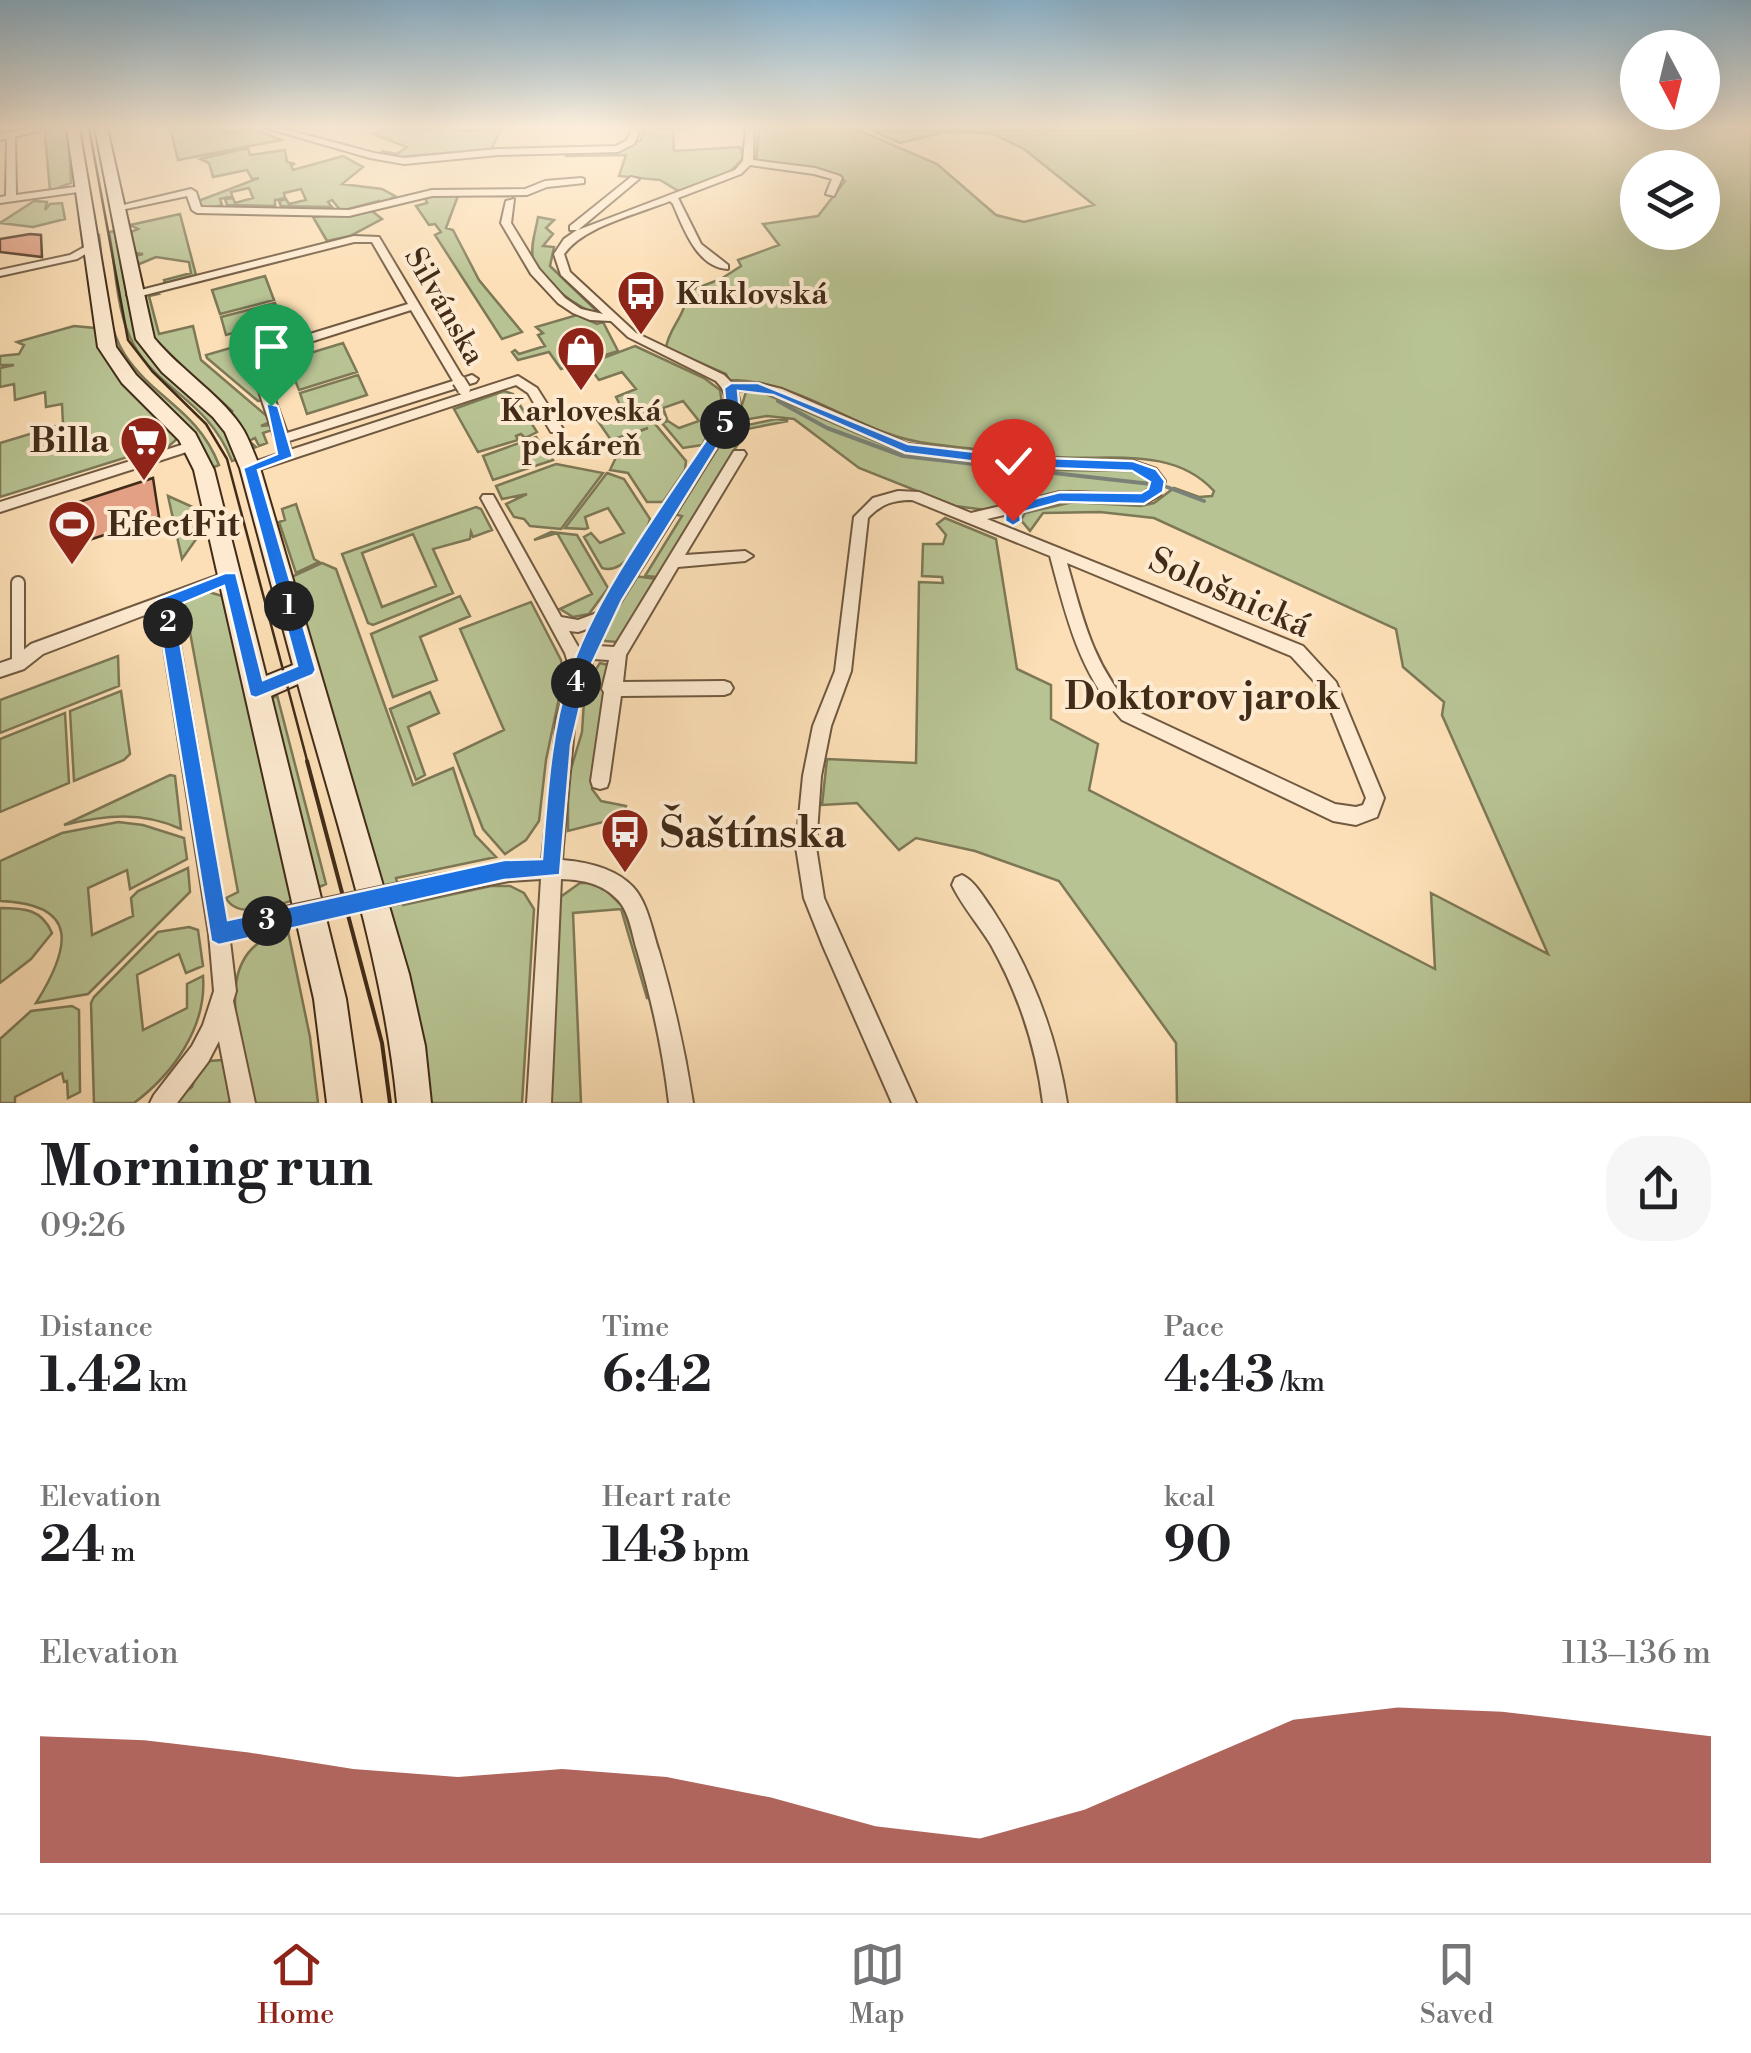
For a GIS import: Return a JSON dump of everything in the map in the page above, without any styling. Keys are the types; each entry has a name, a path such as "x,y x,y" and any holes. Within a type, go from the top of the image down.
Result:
{"main road":[{"path":"80,179 85,254 111,356 194,446 204,470 330,999 344,1103"},
{"path":"111,179 141,330 152,350 220,413 234,431 250,468 394,974 414,1103"},
{"path":"256,690 307,670"}],"street":[{"path":"539,1103 562,745 579,672 603,617 733,410 731,388 642,341 612,318 561,266 562,240 633,179"},
{"path":"563,246 583,230 721,179"},
{"path":"831,194 836,179"},
{"path":"116,208 191,192 197,210 349,213 432,192 527,192 548,184 580,181"},
{"path":"6,186 6,200 81,185"},
{"path":"671,198 678,202 701,252 724,267"},
{"path":"511,201 506,223 533,271 576,312 612,318"},
{"name":"Silvánska","path":"133,294 354,238 379,240 466,386"},
{"path":"0,274 85,254"},
{"path":"265,352 415,305"},
{"path":"250,347 286,457"},
{"path":"283,439 439,390 518,380 534,392 556,429"},
{"path":"250,468 466,386"},
{"name":"Sološnická","path":"731,388 758,387 778,392 905,448 1018,462 1133,466 1151,472 1158,481 1156,492 1144,499 1060,497 970,517"},
{"path":"0,507 194,446"},
{"path":"600,781 618,654 739,454"},
{"name":"Sološnická","path":"904,1103 814,898 806,846 812,776 822,726 844,670 861,517 872,503 894,494 914,496 1056,551 1297,651 1330,688 1374,798 1370,812 1356,816 1333,812 1128,715 1107,696 1092,671 1056,551"},
{"path":"488,498 579,672"},
{"path":"1012,510 1020,537"},
{"path":"672,562 745,556"},
{"path":"0,670 18,664 37,649 230,577"},
{"path":"18,583 18,664"},
{"path":"164,603 219,934 222,1003 243,1103"},
{"path":"556,622 578,626 603,617"},
{"path":"586,652 618,654"},
{"path":"612,689 724,688"},
{"path":"219,934 504,870 552,868 614,883 628,896 667,1012 680,1103"},
{"path":"962,885 991,920 1029,998 1052,1078 1055,1103"},
{"path":"192,1069 222,1003"},
{"path":"162,1103 192,1069 216,1052 234,1058"}],"green space":[{"path":"49,179 71,179 71,183 50,191"},
{"path":"255,179 348,179 342,184 382,189 395,196 382,204 379,201 341,211 332,200 328,202 332,207 281,206 279,201 286,199 289,204 306,200 301,189 284,193 285,198 275,200 275,206 227,205 225,199 233,198 235,203 253,198 249,188 231,192 232,196 220,199 222,205 210,209 199,206 198,201"},
{"path":"655,179 711,179 680,192"},
{"path":"841,179 955,179 996,215 1024,222 1094,205 1062,179 1620,179 1620,250 1720,250 1720,179 1751,179 1751,1103 1177,1103 1176,1043 1059,881 975,851 916,838 899,850 857,803 822,805 827,759 916,763 919,582 943,583 942,577 922,576 923,544 943,544 946,535 937,524 945,518 996,539 1017,669 1051,685 1051,719 1098,744 1089,790 1435,969 1431,893 1548,954 1442,715 1444,702 1403,667 1396,629 1154,518 1100,512 1043,513 1030,531 1021,520 1025,513 1073,502 1141,506 1154,503 1174,488 1199,497 1212,496 1214,491 1198,477 1180,467 1140,459 1040,456 905,439 783,389 729,380 726,374 666,348 684,308 686,292 721,279 741,266 738,260 779,245 763,224 818,216 845,181"},
{"path":"459,193 446,228 453,230 479,280 522,332 502,339 435,235 441,232 435,224 429,225 416,206 427,203 425,197"},
{"path":"34,201 47,202 45,210 50,204 62,203 65,219 33,227 0,223"},
{"path":"372,211 382,219 350,236 327,241 313,217"},
{"path":"180,214 196,275 165,283 164,280 191,273 189,262 156,257 137,265 135,256 143,254 135,253 131,232 138,229 130,225"},
{"path":"538,217 554,220 546,228 553,234 543,246 554,247 550,266 602,316 562,293 537,267 532,248"},
{"path":"115,231 139,342 154,362 223,426 239,459 232,461 210,423 157,374 134,345 117,290 109,232"},
{"path":"99,235 106,297 118,342 136,370 199,430 219,465 212,468 187,425 140,381 116,351 94,236"},
{"path":"265,276 274,300 220,314 212,290"},
{"path":"158,294 149,296 159,334 193,326 201,360 268,417 270,422 261,426 271,425 272,430 263,433 267,443 259,446 255,438 249,441 256,447 251,449 228,413 232,411 207,388 202,390 154,342 143,296"},
{"path":"275,303 281,320 226,335 221,317"},
{"path":"577,315 597,324 603,322 618,351 561,369 549,352 518,360 512,352 519,354 545,346 538,335 543,333 536,327"},
{"path":"74,326 95,328 118,375 178,438 161,453 156,448 0,497 0,443 63,424 62,404 46,407 45,392 15,400 14,384 0,387 0,368 14,365 0,365 0,356 19,354 24,345 17,342"},
{"path":"343,343 357,372 299,390 287,360"},
{"path":"244,344 264,400 258,401 206,355"},
{"path":"635,346 704,378 720,390 723,410 702,445 683,448 662,423 668,421 679,428 699,421 683,401 663,408 667,419 660,421 654,415 622,409 616,397 636,389 622,372 599,380 587,364"},
{"path":"358,375 367,395 307,414 300,393"},
{"path":"504,391 513,394 537,432 525,438 521,434 516,436 518,440 478,452 454,409"},
{"path":"746,392 761,392 903,453 1054,470 1131,471 1145,476 1150,488 1139,495 1069,491 986,510 955,506 859,468 794,419 767,416 737,421"},
{"path":"614,411 650,418 686,461 685,470 663,502 647,502 628,473 610,470 618,453 612,442 648,428 611,440 595,417"},
{"path":"776,419 788,421 747,429 657,577 645,576 682,516 673,514 729,429"},
{"path":"536,437 553,460 493,480 483,456"},
{"path":"556,464 603,473 561,529 530,526 524,519 514,517 506,504 527,494 502,499 496,486"},
{"path":"607,473 624,479 650,519 633,554 610,569 602,568 584,537 591,533 600,543 624,533 608,508 585,517 588,528 565,528"},
{"path":"168,496 197,509 204,528 182,559"},
{"path":"296,504 314,559 319,562 296,573 279,522 285,520 282,509"},
{"path":"476,507 492,530 473,537 471,532 470,539 433,549 453,593 373,625 368,623 342,554","holes":["413,534 436,586 382,607 362,553"]},
{"path":"551,532 577,535 608,588 589,614 573,617 560,609 592,594 557,533 534,540"},
{"path":"322,563 336,569 413,785 453,768 475,835 496,857 396,878 403,905 491,886 510,886 524,893 534,909 522,1103 426,1103 289,578"},
{"path":"634,576 657,579 617,642 605,641 601,635"},
{"path":"209,592 222,596 296,900 258,909 239,909 226,898 238,892 187,616 171,621 180,606"},
{"path":"460,596 470,616 420,637 437,680 393,697 371,634"},
{"path":"531,602 561,660 563,679 546,760 539,821 526,840 505,854 483,829 454,754 504,730 460,629"},
{"path":"118,656 119,686 0,733 0,700"},
{"path":"600,663 608,665 592,789 601,801 626,806 623,817 568,831 568,779 582,732 585,686"},
{"path":"121,691 130,754 74,781 70,711"},
{"path":"430,692 439,713 408,727 425,775 416,780 390,709"},
{"path":"277,695 326,884 315,889 270,700"},
{"path":"65,713 69,783 0,812 0,739"},
{"path":"175,776 181,829 152,819 123,816 64,825"},
{"path":"118,822 184,838 187,859 130,889 127,870 88,888 92,935 133,916 131,898 138,891 188,868 190,892 88,994 36,1003 56,964 61,932 56,920 44,910 0,901 0,861 62,833"},
{"path":"580,883 599,883 623,907 652,997 647,998 621,909 573,913 581,1103 549,1103 559,898"},
{"path":"0,908 31,912 43,919 52,933 31,959 0,983"},
{"path":"189,927 198,930 203,966 186,973 179,954 137,975 143,1030 187,1008 187,984 203,976 199,1013 185,1048 162,1078 134,1103 94,1103 94,997 158,932"},
{"path":"288,931 310,1037 318,1103 254,1103 237,1027 237,977 246,956 262,941"},
{"path":"72,1006 79,1010 80,1092 68,1098 62,1073 15,1097 15,1103 0,1103 0,1039 31,1011"},
{"path":"222,1060 227,1065 234,1099 227,1103 171,1103 192,1087 197,1073 209,1061"}],"building":[{"path":"41,235 42,257 0,252 0,239"},
{"path":"153,478 159,517 83,542 79,502"}],"waterway":[{"name":"Doktorov jarok","path":"778,401 827,428 903,456 1151,484"},
{"name":"Doktorov jarok","path":"1167,487 1204,501"}],"tram line":[{"path":"98,179 128,340 152,371 206,424 227,459 308,764"},
{"path":"307,761 382,1043 390,1103"}],"place":[{"name":"Kuklovská","path":"641,336"},
{"name":"Karloveská pekáreň","path":"581,392"},
{"name":"Billa","path":"144,482"},
{"name":"EfectFit","path":"72,566"},
{"name":"Šaštínska","path":"625,874"}],"district":[{"name":"Doktorov jarok","path":"1202,696"}],"route":[{"path":"271,406 286,457 250,468 307,670 256,690 230,577 164,603 219,934 504,870 552,868 558,768 579,672 594,635 628,574 733,410 735,398 731,388 758,387 778,392 905,448 1018,462 1133,466 1151,472 1158,481 1156,492 1144,499 1087,496 1041,500 1012,510 1013,521"}]}
